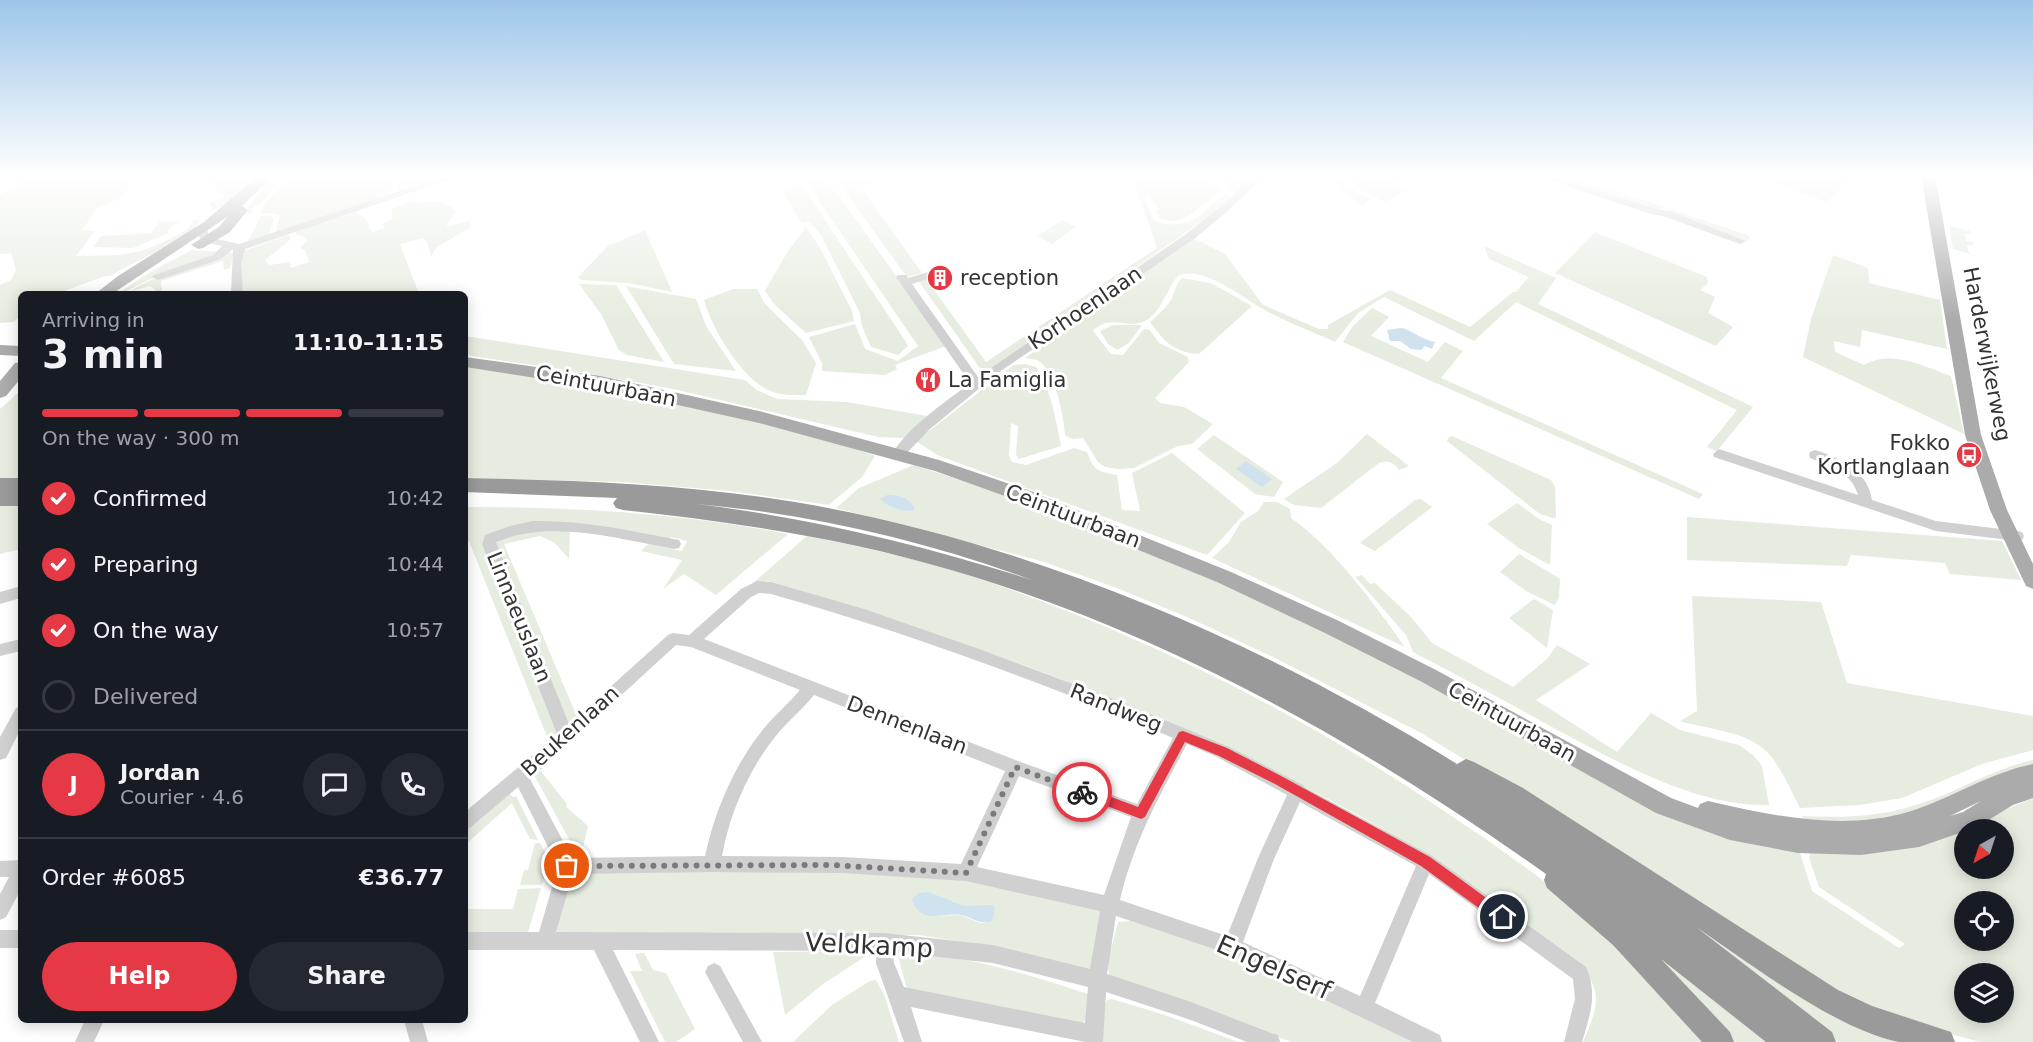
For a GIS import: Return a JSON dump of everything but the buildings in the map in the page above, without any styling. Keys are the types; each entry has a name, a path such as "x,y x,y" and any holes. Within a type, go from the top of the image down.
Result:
{"highway":[{"path":"0,484 18,485"},
{"path":"468,484 627,490 749,503 799,518"},
{"path":"468,498 614,502 799,518 991,557 1127,605 1273,671 1374,726 1514,813 1592,866 1822,1042"},
{"path":"0,499 18,499"},
{"path":"833,524 1014,581 1118,619 1197,653 1262,685 1396,758 1510,832 1575,878 1788,1042"},
{"path":"1374,726 1484,777 1829,999 1868,1018 1941,1042"},
{"path":"1396,758 1592,909 1654,968 1720,1042"}],"main road":[{"path":"117,291 132,281 222,235 231,224"},
{"name":"Harderwijkerweg","path":"1936,224 1973,435 1984,474 2014,535 2033,564"},
{"name":"Harderwijkerweg","path":"1942,224 1980,436 1992,477 2033,581"},
{"path":"106,291 145,264 222,235"},
{"path":"0,338 18,339"},
{"path":"0,350 18,351"},
{"name":"Ceintuurbaan","path":"468,362 601,382 759,417 939,466 1022,495 1235,582 1332,627 1429,676 1664,806 1730,830 1798,842 1861,844 1919,836 1969,820 2006,798 2033,788"},
{"path":"0,392 18,371"},
{"path":"0,404 18,384"},
{"name":"Ceintuurbaan","path":"1638,790 1751,822 1782,826 1863,829 1907,822 1956,804 2001,783 2033,774"}],"street":[{"path":"222,235 273,233 303,224"},
{"name":"Korhoenlaan","path":"897,455 908,440 998,366 1204,224"},
{"path":"1694,224 1741,241"},
{"path":"158,277 217,257 222,235"},
{"path":"222,235 236,264 237,291"},
{"path":"945,270 904,280 976,383"},
{"path":"1719,454 1936,526 2014,535"},
{"path":"1815,455 1857,477 1866,492 1866,504"},
{"name":"Linnaeuslaan","path":"566,736 489,544 490,539 524,528 567,525 674,544"},
{"name":"Randweg","path":"692,641 746,593 757,587 771,588 859,614 974,653 1114,706 1223,752 1297,790 1426,862 1580,973 1586,988 1585,1003 1573,1042"},
{"path":"0,598 18,593"},
{"name":"Beukenlaan","path":"468,819 508,784 521,777 673,639"},
{"name":"Dennenlaan","path":"673,639 692,641 1015,767 1141,813"},
{"path":"0,650 18,646"},
{"path":"712,864 725,813 740,778 770,732 810,688"},
{"path":"0,753 18,719"},
{"path":"898,995 1094,1038 1097,980 1110,905 1124,857 1141,813 1183,736"},
{"path":"966,873 1015,767"},
{"path":"521,777 567,866 545,941"},
{"path":"1232,946 1266,858 1297,790"},
{"path":"1364,1007 1426,862"},
{"path":"567,866 843,865 966,873 1110,905"},
{"path":"0,869 18,870"},
{"path":"0,911 18,876"},
{"name":"Engelserf","path":"1110,905 1232,946 1364,1007 1433,1042"},
{"path":"0,939 18,939"},
{"path":"598,939 650,1042"},
{"name":"Veldkamp","path":"468,941 598,939 884,942 993,954 1097,980 1191,1011 1262,1041"},
{"path":"884,942 885,963 913,1042"},
{"path":"714,972 753,1042"},
{"path":"84,1042 94,1023"},
{"path":"414,1023 419,1042"}],"shaded area":[{"path":"0,224 86,224 82,230 95,231 76,256 133,253 155,246 180,234 191,224 198,224 184,236 110,276 64,291 18,291 18,318 14,322 0,323 0,285 11,280 16,270 11,253 0,254"},
{"path":"158,224 175,224 167,231 169,233 133,248 93,247 101,236 151,233"},
{"path":"257,224 272,224 268,237 247,243"},
{"path":"278,224 307,224 279,233 276,231"},
{"path":"319,224 368,224 372,232 384,228 383,224 448,224 446,227 471,224 470,228 437,247 431,256 427,242 423,238 400,244 418,291 240,291 241,252 288,235 290,240 265,260 270,265 289,262 291,268 309,262 305,250 300,248 307,240 303,236 296,235 296,231"},
{"path":"811,224 827,224 906,342 908,346 898,355 871,347 862,326 860,313 821,235"},
{"path":"835,224 859,224 946,346 895,365 897,369 885,375 822,371 822,363 809,337 855,324 865,349 898,361 918,346"},
{"path":"868,224 887,224 922,273 907,277"},
{"path":"1057,224 1069,224 1076,227 1052,244 1038,236"},
{"path":"1149,224 1198,224 984,374 918,280 925,277 986,362 1157,248"},
{"path":"1696,224 1713,224 1750,236 1747,241"},
{"path":"1949,226 1970,231 1971,234 1965,233 1966,241 1973,242 1973,246 1967,245 1969,253 1983,258 1953,249"},
{"path":"806,227 819,246 852,311 854,321 806,333 775,305 765,291 788,251"},
{"path":"645,230 672,292 628,283 582,280 578,277 608,246"},
{"path":"1595,232 1707,277 1708,283 1700,290 1715,297 1708,313 1733,327 1716,346 1555,273"},
{"path":"1193,238 1225,254 1263,305 1319,329 1328,329 1328,325 1390,290 1470,327 1513,292 1516,292 1529,277 1489,259 1484,246 1556,278 1538,304 1753,407 1717,451 1707,447 1737,410 1516,302 1474,341 1384,297 1358,313 1335,342 1272,314 1223,284 1190,273 1176,278 1157,310 1145,321 1132,324 1106,323 1093,331 1111,354 1123,355 1144,329 1150,330 1159,343 1188,357 1189,362 1155,398 1160,403 1184,407 1213,424 1192,444 1178,446 1134,468 1105,467 1098,462 1083,438 1072,439 1065,435 1061,406 1050,375 1039,361 1025,358"},
{"path":"192,250 222,252 148,280 127,291 122,291 150,272"},
{"path":"226,252 234,253 230,268 224,270 223,261 161,281 162,291 155,291 150,286 131,291 164,275"},
{"path":"1833,255 1868,268 1869,283 1940,300 1947,349 1862,330 1860,347 1834,341 1835,352 1864,365 1875,360 1896,359 1919,364 1951,376 1964,434 1803,357 1811,319"},
{"path":"1182,278 1211,283 1252,306 1199,354 1176,348 1150,322 1169,303"},
{"path":"579,284 616,285 664,362 627,355 619,350 601,314"},
{"path":"626,286 696,299 706,326 736,371 674,364"},
{"path":"733,289 757,289 765,304 802,340 816,363 806,395 781,394 762,386 740,366 730,353 714,325 704,300"},
{"path":"1372,308 1389,317 1371,336 1428,362 1445,342 1463,351 1441,378 1703,494 1699,499 1343,342 1353,326"},
{"path":"1113,325 1142,325 1129,343 1117,350 1108,344 1100,331"},
{"path":"468,336 745,380 757,390 777,399 847,402 927,416 905,438 878,437 673,389 468,355"},
{"path":"1025,364 1036,367 1046,386 1061,446 1019,459 1016,455 1018,426 1011,423 1009,456 1012,462 1026,465 1074,448 1087,452 1094,467 1117,475 1122,510 1140,511 1132,473 1172,453 1245,513 1207,555 937,455 916,441 1014,365"},
{"path":"468,367 552,380 708,409 833,441 875,456 862,477 829,505 730,491 623,482 469,478"},
{"path":"18,393 18,479 0,479 0,409"},
{"path":"1367,434 1409,466 1399,470 1390,462 1379,463 1321,508 1294,505 1284,499 1337,463"},
{"path":"1214,435 1283,482 1274,497 1255,494 1197,449"},
{"path":"1452,436 1551,480 1555,487 1556,517 1540,514 1447,441"},
{"path":"914,465 1123,538 1325,629 1584,770 1800,853 1812,891 1899,948 1905,944 1819,887 1809,858 1812,850 1954,825 1954,879 2014,879 2014,819 1983,819 2033,798 2033,1042 1980,1042 1874,1013 1423,734 1273,657 1187,617 1117,588 1041,561 836,508 859,488"},
{"path":"1421,499 1432,507 1375,551 1360,543 1415,500"},
{"path":"1264,502 1277,502 1290,509 1291,518 1338,560 1405,647 1212,558 1229,542 1241,522 1258,511"},
{"path":"1517,503 1539,519 1552,525 1550,565 1519,548 1487,524"},
{"path":"0,505 18,505 18,550 0,554"},
{"path":"468,507 546,508 668,516 788,534 716,595 684,574 663,589 682,560 641,551 648,544 682,551 687,541 671,537 667,542 575,525 485,537 560,732 549,742 469,541"},
{"path":"1687,517 2002,541 2021,580 1950,574 1945,563 1851,555 1847,566 1687,560"},
{"path":"570,530 569,559 555,543 540,536 504,544 577,717 566,727 494,539 517,531"},
{"path":"807,536 931,564 1034,598 1157,649 1277,709 1392,776 1544,881 1609,938 1707,1042 1583,1042 1593,1016 1596,1000 1592,983 1587,975 1397,838 1275,772 1152,715 1026,666 962,643 768,581 753,583"},
{"path":"1519,554 1560,579 1559,597 1555,605 1526,591 1500,572"},
{"path":"1352,573 1356,577 1362,575 1370,584 1375,583 1412,618 1432,643 1513,687 1547,659 1557,645 1590,664 1536,700 1617,752 1651,713 1680,730 1739,745 1753,755 1762,766 1769,805 1741,804 1713,798 1656,779 1601,753 1413,652 1406,635"},
{"path":"1692,596 1821,602 1847,683 2033,716 2033,750 1982,764 1902,798 1860,805 1800,808 1777,765 1759,745 1738,735 1680,721 1697,711"},
{"path":"1534,599 1553,610 1547,648 1509,618"},
{"path":"2033,760 2033,769 1953,801 1888,820 1812,823 1801,816 1859,816 1902,809 1931,800 2003,769"},
{"path":"539,769 567,804 566,807 588,826 582,852 576,852 533,773"},
{"path":"505,790 513,797 516,796 538,840 530,839 512,803 468,842 468,823"},
{"path":"1513,799 1911,1042 1838,1042 1756,978"},
{"path":"535,843 540,843 549,859 542,885 520,885 524,870 528,870"},
{"path":"836,870 928,875 995,885 1102,909 1093,968 1086,971 988,946 919,935 558,935 556,929 573,872","holes":["953,901 965,906 987,923 980,923 961,915 931,916 915,908"]},
{"path":"541,888 528,932 468,933 468,909 513,909 518,889"},
{"path":"1605,913 1768,1042 1726,1042"},
{"path":"1131,921 1214,948 1415,1042 1292,1042 1110,977 1107,964 1118,922"},
{"path":"850,951 863,953 866,956 823,984 785,1015 773,952"},
{"path":"897,952 982,963 1088,994 1086,1019 1082,1024 911,990 906,986"},
{"path":"644,953 653,970 666,973 695,1029 676,1042 665,1042 630,971 642,971 635,954"},
{"path":"876,980 884,994 899,1042 793,1042 832,1005 870,981"},
{"path":"1112,999 1165,1015 1238,1042 1102,1042 1103,1008 1107,1000"}],"water":[{"path":"1401,328 1435,342 1432,349 1425,346 1421,350 1411,349 1400,341 1390,341 1387,330"},
{"path":"1246,461 1272,479 1262,487 1236,469"},
{"path":"887,495 904,498 915,510 901,510 887,505 880,499"},
{"path":"928,892 965,906 993,905 995,908 992,921 980,922 961,915 923,914 917,910 912,899 919,893"}],"way so far":[{"path":"567,866 831,865 966,873 1015,767 1082,792"}],"place":[{"name":"reception","path":"940,278"},
{"name":"La Famiglia","path":"928,380"},
{"name":"Fokko Kortlanglaan","path":"1969,455"}],"route":[{"path":"1082,792 1141,813 1183,736 1223,752 1297,790 1426,862 1503,917"}]}
